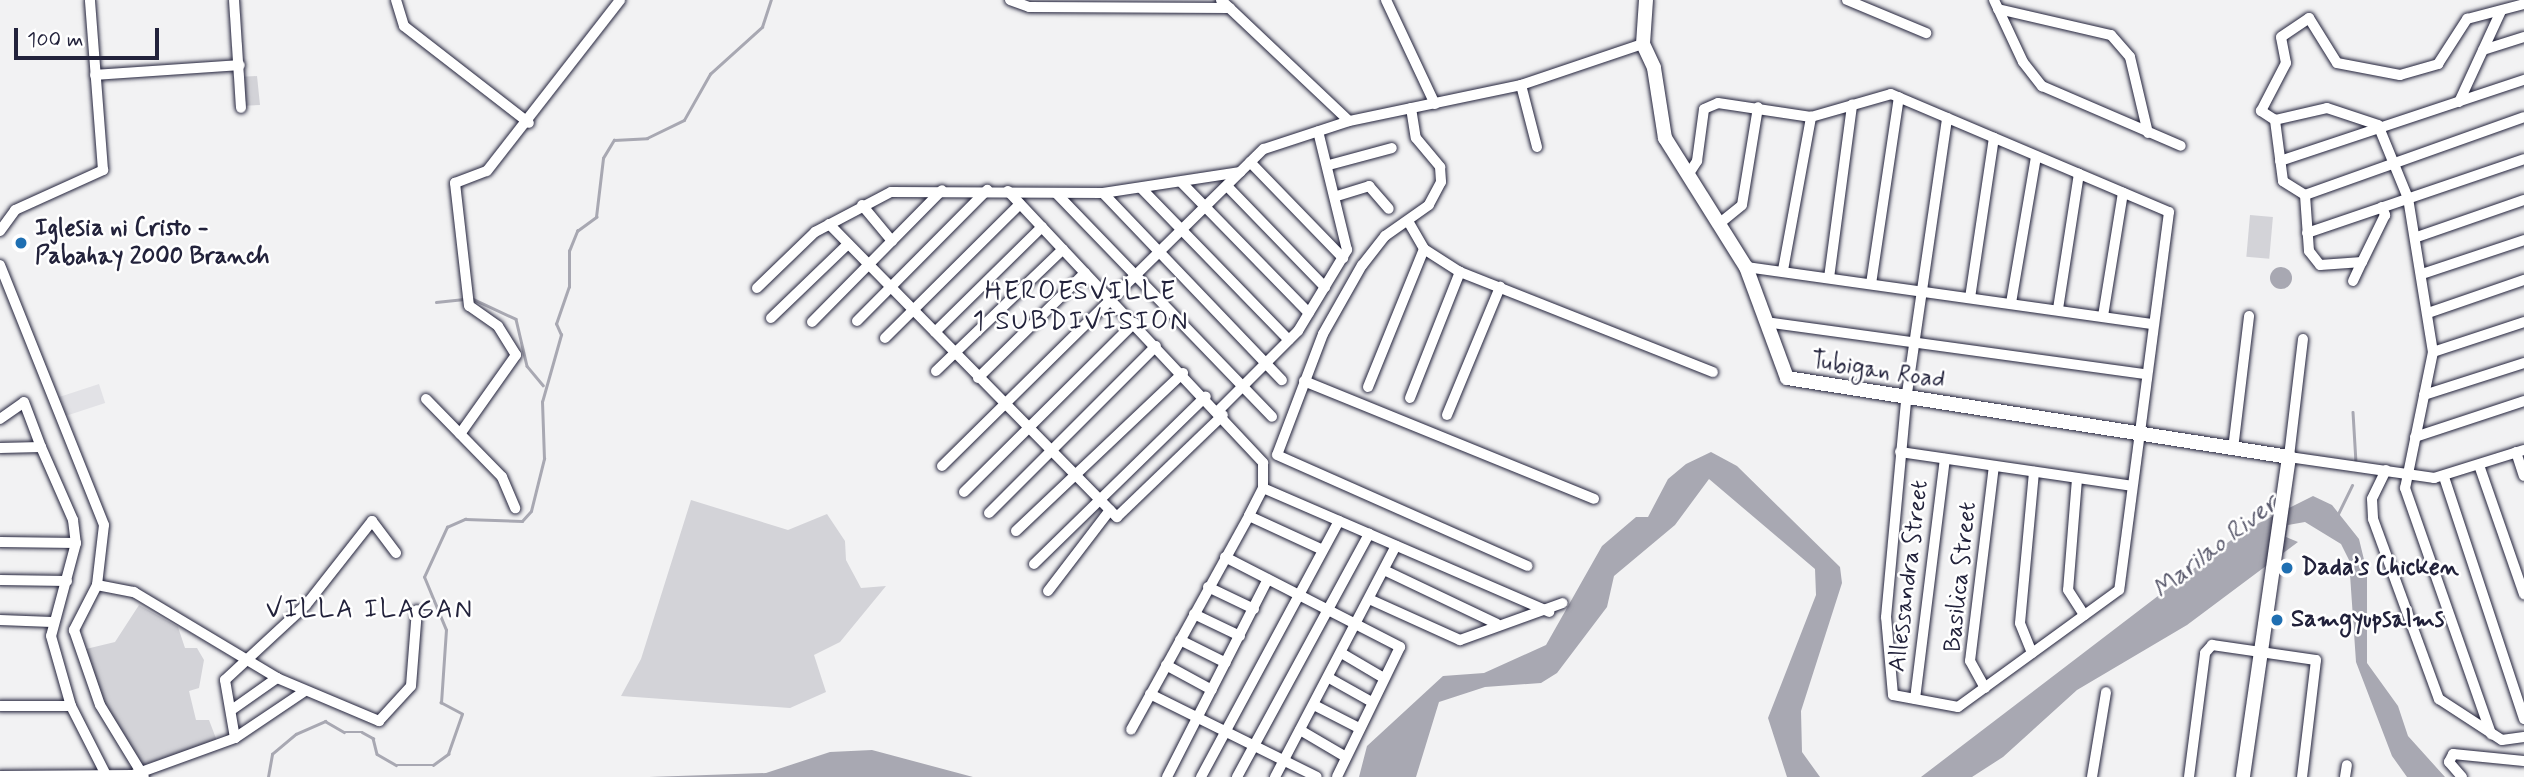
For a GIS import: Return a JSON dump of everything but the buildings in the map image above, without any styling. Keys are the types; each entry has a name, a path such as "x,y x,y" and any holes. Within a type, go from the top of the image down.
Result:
{"street":[{"path":"2,226 103,170 90,0"},
{"path":"234,0 241,108"},
{"path":"396,0 404,26 530,123"},
{"path":"460,434 516,355 498,326 470,301 454,183 487,171 530,123 620,0"},
{"path":"1010,0 1042,4 1225,4 1264,48 1329,98 1349,121"},
{"path":"1386,0 1435,104"},
{"name":"Tubigan Road","path":"1646,0 1643,44 1654,68 1665,138 1746,267 1772,323 1787,378 1906,400 2139,431 2288,457"},
{"path":"1847,0 1926,33"},
{"path":"2495,0 2501,11"},
{"path":"1996,4 2111,35 2130,57 2148,133"},
{"path":"1996,4 2042,86 2182,146"},
{"path":"2491,734 2404,475 2433,352 2417,237 2408,198 2380,129 2327,108 2275,120 2261,111 2286,63 2281,37 2309,18 2337,63 2400,75 2438,64 2467,19 2524,4"},
{"path":"2459,102 2501,11"},
{"path":"2483,50 2524,37"},
{"path":"942,466 1250,162 1276,143 1349,121 1521,85 1643,44"},
{"path":"95,75 240,65"},
{"path":"2280,161 2524,80"},
{"path":"1521,85 1537,147"},
{"path":"1689,175 1697,161 1704,109 1718,103 1811,117 1852,105 1899,97 2169,212 2152,324 2119,590 1958,707 1893,695 1886,617 1906,400 1947,118"},
{"path":"1871,284 1899,97"},
{"path":"1829,278 1852,105"},
{"path":"1720,223 1742,205 1758,107"},
{"path":"1411,108 1416,138 1442,177 1429,205 1362,265 1304,382 1277,455 1527,566"},
{"path":"1783,270 1811,117"},
{"path":"2305,195 2524,117"},
{"path":"2275,120 2283,181 2305,195"},
{"path":"829,224 1096,500 1117,517 1221,413 1243,386 1289,340 1343,258 1348,243 1318,131"},
{"path":"1970,298 1994,138"},
{"path":"1329,165 1392,148"},
{"path":"2011,303 2036,156"},
{"path":"2307,233 2524,159"},
{"path":"1250,162 1343,258"},
{"path":"757,288 829,224 891,192 987,190 1102,194 1240,172"},
{"path":"2058,309 2079,174"},
{"path":"1181,182 1309,313"},
{"path":"1227,186 1325,287"},
{"path":"1337,196 1369,186 1389,209"},
{"path":"1141,188 1289,340"},
{"path":"812,322 942,190"},
{"path":"857,321 987,190"},
{"path":"1008,191 1257,450 1263,488 1131,730"},
{"path":"1056,192 1272,417"},
{"path":"2103,316 2123,193"},
{"path":"1102,194 1282,380"},
{"path":"2305,195 2309,251 2320,265 2362,262"},
{"path":"2417,237 2524,200"},
{"path":"886,338 912,308 1020,204"},
{"path":"862,205 892,241"},
{"path":"2353,281 2385,215 2382,207"},
{"path":"1408,221 1424,249 1460,272 1713,372"},
{"path":"935,332 1042,227"},
{"path":"2422,274 2524,240"},
{"path":"771,318 848,244"},
{"path":"936,372 957,355 1063,249"},
{"path":"1368,387 1424,249"},
{"path":"0,265 104,525 97,585 75,618 75,634 100,705 143,774"},
{"path":"1746,267 1783,270 2152,324"},
{"path":"1410,398 1460,272"},
{"path":"978,378 1085,273"},
{"path":"2428,313 2524,280"},
{"path":"1447,415 1500,288"},
{"path":"2234,449 2249,316"},
{"path":"2433,352 2524,322"},
{"path":"964,492 1134,323"},
{"path":"1772,323 2146,374"},
{"path":"2243,777 2303,339"},
{"path":"989,513 1157,346"},
{"path":"2424,395 2524,363"},
{"path":"1016,531 1076,478 1183,373"},
{"path":"1304,382 1594,499"},
{"path":"1034,564 1096,500 1206,396"},
{"path":"426,399 502,477 515,508"},
{"path":"2415,437 2524,401"},
{"path":"0,419 24,402 73,520 76,543 67,581 52,622 71,706 107,776"},
{"path":"0,448 41,447"},
{"path":"2288,457 2386,470 2404,475 2444,477 2520,451 2524,476"},
{"path":"1900,452 2133,486"},
{"name":"Allessandra Street","path":"1915,699 1945,459"},
{"path":"2479,465 2524,594"},
{"name":"Basilica Street","path":"1985,688 1970,662 1994,466"},
{"path":"2386,470 2372,499 2373,519 2439,699 2491,734 2524,737"},
{"path":"2032,653 2020,623 2034,472"},
{"path":"2444,477 2524,719"},
{"path":"2077,479 2068,590 2084,615"},
{"path":"1263,488 1549,612"},
{"path":"1048,591 1110,510"},
{"path":"1249,516 1323,551"},
{"path":"1201,777 1339,521"},
{"path":"235,738 233,709 225,680 245,657 306,605 372,522 396,553"},
{"path":"1237,777 1369,534"},
{"path":"0,542 76,543"},
{"path":"1275,777 1343,654 1355,624 1396,546"},
{"path":"1225,557 1400,647 1370,701 1337,777"},
{"path":"1384,570 1497,624"},
{"path":"1167,777 1268,579"},
{"path":"0,580 67,581"},
{"path":"97,585 134,592 277,678 379,720 411,686 417,610"},
{"path":"1208,587 1254,608"},
{"path":"1369,599 1461,640 1497,624 1549,612 1563,603"},
{"path":"1194,614 1240,636"},
{"path":"0,620 52,622"},
{"path":"1180,639 1226,663"},
{"path":"2189,777 2206,649 2262,651 2316,660 2302,777"},
{"path":"1343,654 1382,677"},
{"path":"1166,666 1212,690"},
{"path":"233,709 277,678"},
{"path":"1329,678 1370,701"},
{"path":"0,776 143,774 235,738 305,691"},
{"path":"2092,777 2106,692"},
{"path":"1150,694 1199,714 1317,777"},
{"path":"1314,705 1359,728"},
{"path":"0,706 71,706"},
{"path":"1300,730 1346,757"},
{"path":"2462,777 2449,762 2453,754 2524,761"},
{"path":"2345,777 2347,765"}],"shaded area":[{"path":"257,76 260,105 238,106 238,77"},
{"path":"2250,215 2273,217 2269,259 2246,257"},
{"path":"2281,267 2289,270 2292,278 2289,286 2281,289 2273,286 2270,278 2273,270"},
{"path":"99,384 105,403 62,417 56,398"},
{"path":"1711,452 1737,466 1840,567 1842,583 1801,711 1802,752 1820,777 1787,777 1768,718 1816,595 1815,569 1709,479 1675,525 1614,576 1607,607 1557,673 1541,683 1485,687 1439,702 1416,777 1359,777 1367,746 1443,676 1484,673 1546,645 1602,546 1636,517 1648,517 1668,479 1686,464"},
{"path":"2313,496 2332,505 2359,539 2367,572 2367,663 2398,706 2408,736 2445,777 2407,777 2392,756 2356,662 2349,560 2341,544 2305,522 2288,525 2286,537 2298,542 2187,625 2077,690 2003,757 1972,777 1921,777 2243,531"},
{"path":"691,500 788,530 827,514 845,541 846,560 861,588 886,586 840,642 814,655 826,692 790,708 621,696 641,659"},
{"path":"139,605 178,627 185,648 197,648 204,660 199,688 189,691 196,720 209,720 217,741 143,765 104,702 86,649 115,642"},
{"path":"872,750 973,777 649,777 766,773 830,752"}],"waterway":[{"path":"268,777 272,754 296,734 325,721 344,732 362,732 373,738 377,754 396,765 433,765 448,754 462,714 441,703 446,630 424,577 447,527 465,519 522,521 531,511 544,459 542,402 561,335 556,324 569,287 569,251 577,231 596,217 603,158 614,140 647,138 684,120 710,74 762,27 771,0"},
{"path":"436,302 464,299"},
{"path":"473,299 516,319 527,366 543,385"},
{"path":"2353,412 2356,463"},
{"path":"2337,516 2352,485"}],"place":[{"name":"Iglesia ni Cristo - Pabahay 2000 Branch","path":"21,243"},
{"name":"Dada’s Chicken","path":"2287,568"},
{"name":"Samgyupsalms","path":"2277,620"}],"district":[{"name":"HEROESVILLE 1 SUBDIVISION","path":"1081,308"},
{"name":"VILLA ILAGAN","path":"370,611"}],"water label":[{"name":"Marilao River","path":"2216,548"}]}
